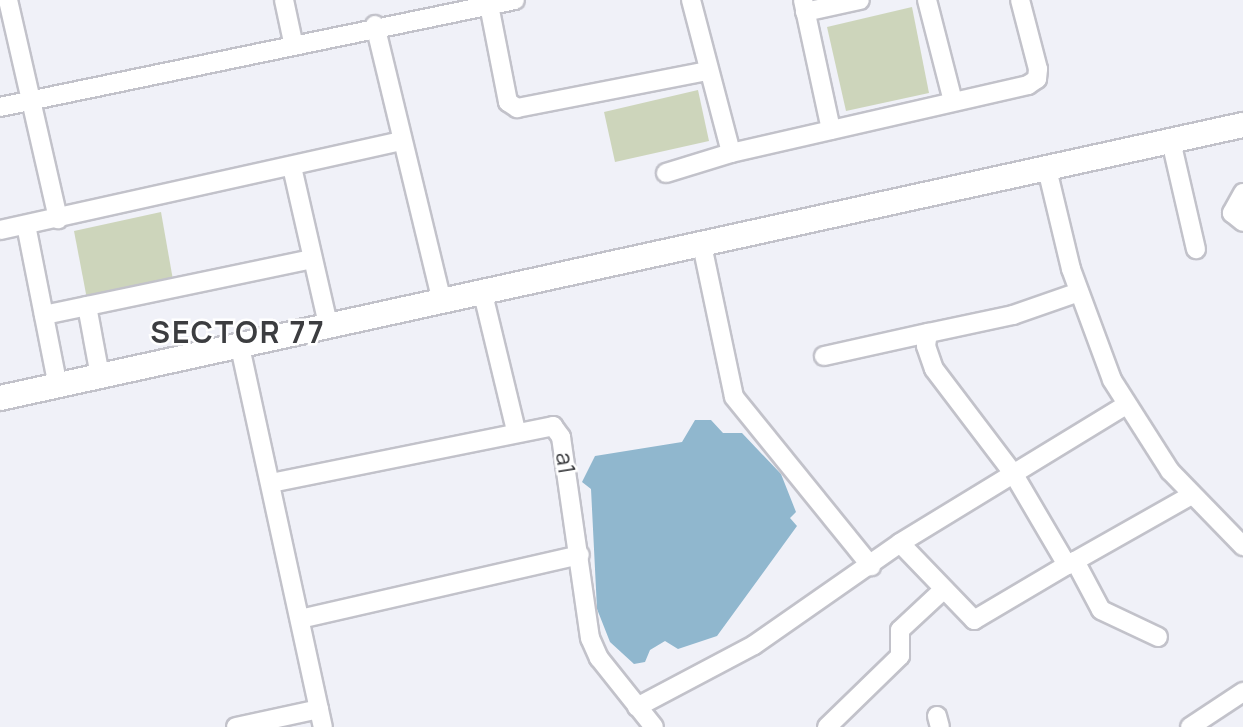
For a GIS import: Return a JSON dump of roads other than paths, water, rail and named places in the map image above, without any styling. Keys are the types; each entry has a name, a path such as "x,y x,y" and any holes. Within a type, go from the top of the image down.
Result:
{"street":[{"path":"8,0 58,219"},
{"path":"284,0 293,42"},
{"path":"0,107 293,42 515,0"},
{"path":"691,0 707,71 731,153"},
{"path":"831,130 804,6 860,0"},
{"path":"927,0 953,101"},
{"path":"666,173 731,153 1037,79 1020,0"},
{"path":"489,5 509,102 517,108 707,71"},
{"path":"375,25 400,141 442,303"},
{"path":"0,398 329,328 1243,125"},
{"path":"0,230 400,141"},
{"path":"1171,141 1196,249"},
{"path":"292,167 329,328"},
{"path":"1047,169 1080,292 1126,405 1190,496 1243,546"},
{"path":"1243,193 1232,213 1243,222"},
{"path":"26,225 58,386"},
{"path":"702,245 734,397 871,566"},
{"path":"44,315 312,259"},
{"path":"824,356 1013,315 1080,292"},
{"path":"483,293 516,429"},
{"path":"87,306 100,376"},
{"path":"928,333 926,346 934,369 1013,473 1101,610 1158,637"},
{"path":"236,727 321,718 240,347"},
{"path":"637,707 754,645 900,544 1126,405"},
{"name":"a1","path":"271,484 516,429 543,425 558,430 580,555 590,638 637,707 654,727"},
{"path":"900,544 942,591 974,620 1190,496"},
{"path":"300,619 580,555"},
{"path":"827,727 900,656 900,630 942,591"},
{"path":"1190,727 1243,692"}],"water":[{"path":"695,420 711,420 723,433 742,433 781,474 796,512 790,518 797,526 717,636 678,649 665,641 650,650 645,662 634,664 610,642 597,609 591,489 582,482 595,456 682,442"}],"district":[{"name":"SECTOR 77","path":"238,332"}]}
